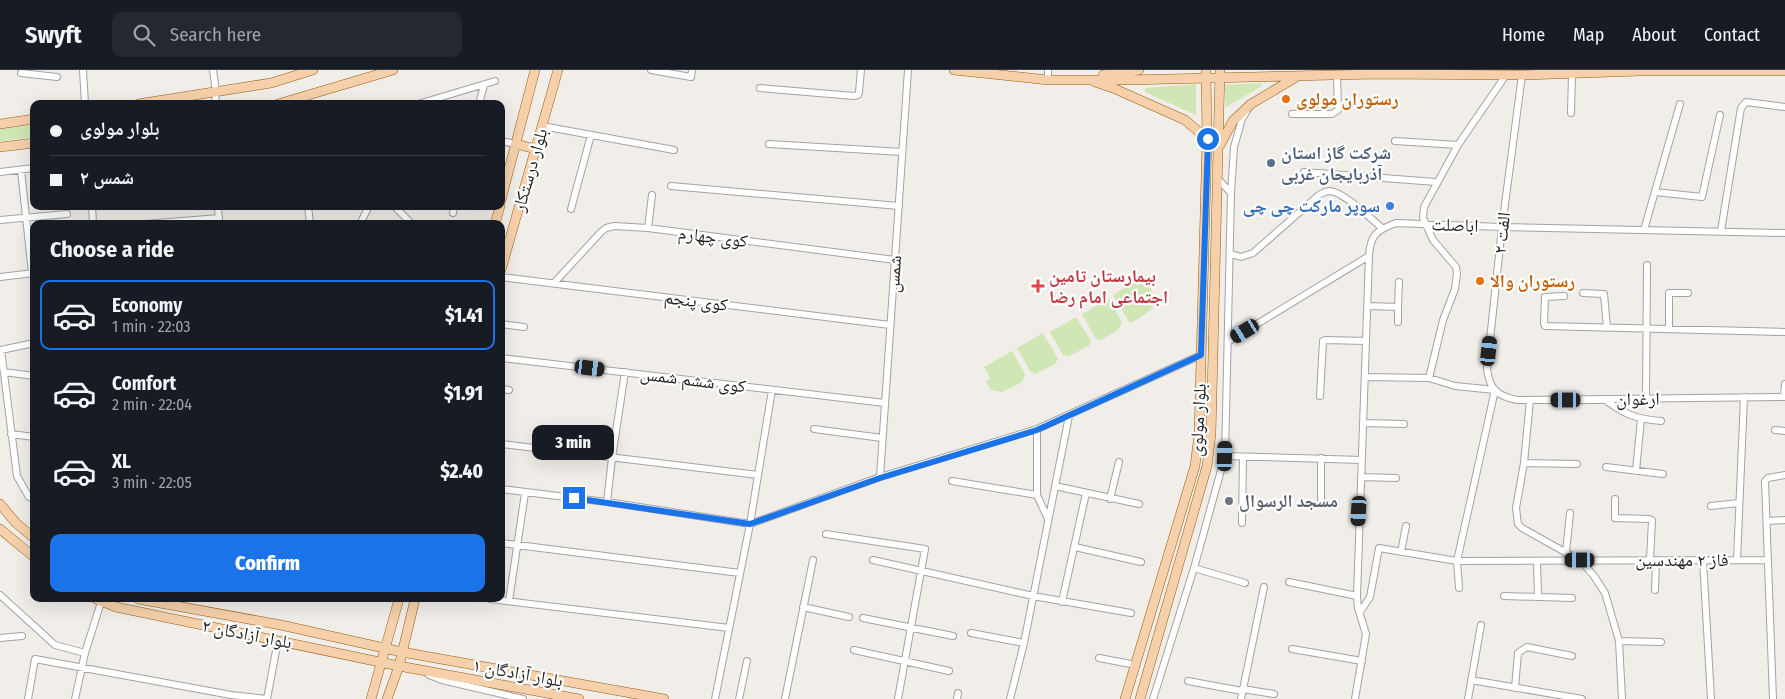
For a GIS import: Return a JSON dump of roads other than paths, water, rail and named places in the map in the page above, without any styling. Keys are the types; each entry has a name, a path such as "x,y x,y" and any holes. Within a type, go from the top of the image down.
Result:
{"main road":[{"path":"164,100 271,83 313,70"},
{"path":"292,100 393,70"},
{"name":"بلوار درستکار","path":"505,185 535,70"},
{"name":"بلوار درستکار","path":"505,256 558,70"},
{"path":"954,70 1128,80 1220,73 1300,75 1375,72 1522,75 1640,71 1785,71"},
{"path":"1086,79 1108,70"},
{"path":"1086,79 1138,70"},
{"name":"بلوار مولوی","path":"1140,699 1207,466 1211,434 1220,73"},
{"name":"بلوار مولوی","path":"1125,699 1195,466 1199,434 1208,139 1206,74"},
{"path":"1219,148 1233,121 1251,104 1300,75"},
{"path":"1086,79 1113,88 1185,120 1208,139"},
{"path":"0,124 30,120"},
{"path":"0,147 30,143"},
{"path":"516,144 536,150"},
{"path":"1199,434 1211,434"},
{"path":"0,504 16,524 30,535"},
{"path":"0,529 30,554"},
{"name":"بلوار آزادگان ۲","path":"105,602 116,607 399,666"},
{"name":"بلوار آزادگان ۲","path":"154,602 281,625 402,652"},
{"path":"371,699 383,662 397,602"},
{"path":"388,699 399,666 414,602"},
{"name":"بلوار آزادگان ۱","path":"402,652 664,699"},
{"name":"بلوار آزادگان ۱","path":"399,666 579,699"}],"street":[{"path":"83,70 85,100"},
{"path":"213,70 215,100"},
{"path":"651,70 691,76 692,70"},
{"path":"760,88 854,96 858,95 859,92 861,70"},
{"name":"شمس","path":"880,478 908,70"},
{"path":"21,74 58,77"},
{"path":"1292,114 1336,113 1338,110 1338,74"},
{"path":"1429,378 1443,320 1455,289 1457,274 1456,267 1433,240 1423,218 1424,207 1458,145 1506,74"},
{"path":"1571,113 1572,74"},
{"name":"الفت ۲","path":"1494,390 1488,378 1488,368 1502,227 1522,75"},
{"path":"433,100 484,86 495,81"},
{"path":"480,100 484,86"},
{"path":"1721,231 1741,108 1746,102 1785,107"},
{"path":"1153,699 1194,568 1225,456 1231,193 1234,147 1242,119 1251,104"},
{"path":"1644,230 1680,104"},
{"path":"1655,192 1702,197 1720,115"},
{"path":"542,126 674,150"},
{"path":"571,209 591,135"},
{"path":"1395,141 1458,145"},
{"path":"505,142 516,144"},
{"path":"769,144 902,152"},
{"path":"0,172 30,169"},
{"path":"21,170 30,252"},
{"path":"1304,172 1436,182"},
{"path":"1218,180 1231,193"},
{"path":"672,186 899,206"},
{"path":"1231,254 1241,257 1253,253 1326,191 1332,191 1349,200 1382,228 1370,244 1357,596 1366,634 1355,699"},
{"path":"648,228 652,195"},
{"path":"398,210 408,220"},
{"path":"0,220 67,214"},
{"name":"اباصلت","path":"1382,228 1396,223 1785,233"},
{"name":"کوی چهارم","path":"554,283 600,232 614,226 648,228 895,260"},
{"path":"1229,341 1370,256"},
{"path":"1646,265 1646,398"},
{"path":"0,277 30,273"},
{"name":"کوی پنجم","path":"505,277 890,325"},
{"path":"1398,322 1399,282"},
{"path":"1583,293 1604,294 1606,328"},
{"path":"1669,329 1669,293 1688,293"},
{"path":"1564,296 1545,297 1545,326 1785,332"},
{"path":"1368,306 1398,307"},
{"path":"505,325 524,327"},
{"path":"1320,396 1323,341 1366,340"},
{"path":"30,344 1,350 17,476 30,498"},
{"path":"505,490 607,502 750,524 880,478 1037,430 1201,355"},
{"name":"کوی ششم شمس","path":"505,358 885,403"},
{"path":"4,372 30,375"},
{"path":"607,502 625,372"},
{"name":"ارغوان","path":"1365,377 1429,378 1455,386 1494,390 1505,398 1530,400 1784,397"},
{"path":"1784,397 1785,384"},
{"path":"715,699 750,524 772,390"},
{"path":"1459,588 1457,561 1494,390"},
{"path":"1736,560 1744,397"},
{"path":"1604,399 1622,412 1641,419 1661,421"},
{"path":"1530,400 1524,463 1516,508 1518,524 1580,560 1605,593 1619,641 1622,699"},
{"path":"1010,699 1024,643 1068,416"},
{"path":"1636,471 1641,419"},
{"path":"1363,423 1404,424"},
{"path":"814,429 882,438"},
{"path":"1037,430 1037,495 1048,519"},
{"path":"1774,430 1785,431"},
{"path":"11,434 30,436"},
{"path":"505,445 758,475"},
{"path":"1225,456 1362,460"},
{"path":"1242,523 1243,457"},
{"path":"1320,499 1321,458"},
{"path":"1110,499 1119,462"},
{"path":"1524,463 1578,464"},
{"path":"1606,467 1663,474"},
{"path":"1773,699 1765,479 1785,475"},
{"path":"1361,477 1396,478"},
{"path":"952,481 1037,495"},
{"path":"1055,486 1139,504"},
{"path":"509,601 525,492"},
{"path":"1062,602 1086,493"},
{"path":"1615,499 1615,518 1652,520 1655,590"},
{"path":"1711,506 1739,503"},
{"path":"1566,552 1570,513"},
{"path":"1767,521 1785,520"},
{"path":"1402,552 1406,526"},
{"path":"826,534 925,549 898,699"},
{"path":"505,544 740,573"},
{"path":"1075,547 1141,562"},
{"name":"فاز ۲ مهندسین","path":"1360,612 1370,597 1379,548 1457,561 1768,560"},
{"path":"784,699 813,560"},
{"path":"874,560 1062,602 1131,613"},
{"path":"1703,560 1711,699"},
{"path":"1537,561 1538,596"},
{"path":"1194,568 1245,583"},
{"path":"1289,582 1357,596"},
{"path":"1241,699 1264,587"},
{"path":"0,595 55,645 85,652"},
{"path":"1504,596 1572,598"},
{"path":"505,601 729,628"},
{"path":"75,699 85,652 99,602"},
{"path":"803,607 849,617"},
{"path":"863,618 952,636"},
{"path":"1468,699 1481,624"},
{"path":"971,633 1024,643"},
{"path":"0,638 22,636"},
{"path":"28,699 35,659 231,697 267,699 278,640"},
{"path":"1619,641 1661,642"},
{"path":"1515,688 1518,653 1522,650 1526,648 1572,656"},
{"path":"1292,649 1362,661"},
{"path":"854,650 949,671"},
{"path":"1099,658 1136,665"},
{"path":"739,699 747,661"},
{"path":"411,668 442,680 520,699"},
{"path":"1471,680 1582,699"},
{"path":"1188,681 1274,694"},
{"path":"485,699 487,690"}],"place":[{"name":"رستوران مولوی","path":"1286,99"},
{"name":"شرکت گاز استان آذربایجان غربی","path":"1271,163"},
{"name":"سوپر مارکت چی چی","path":"1390,206"},
{"name":"رستوران والا","path":"1480,281"},
{"name":"بیمارستان تامین اجتماعی امام رضا","path":"1038,286"},
{"name":"مسجد الرسوال","path":"1229,501"}]}
